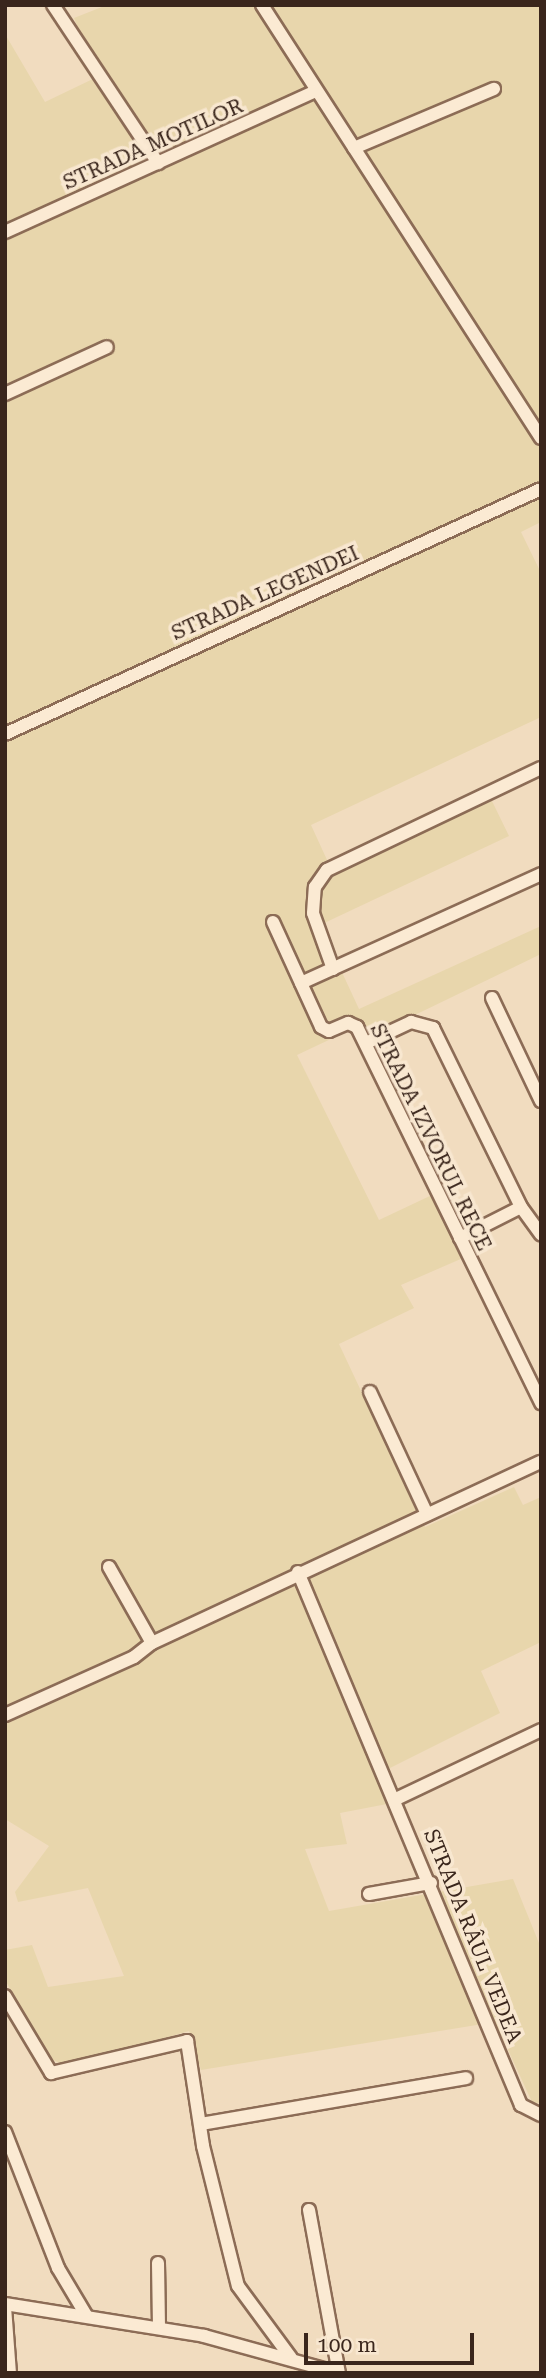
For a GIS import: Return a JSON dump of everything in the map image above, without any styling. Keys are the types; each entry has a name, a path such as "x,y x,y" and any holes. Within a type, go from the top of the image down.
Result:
{"street":[{"path":"53,5 158,163"},
{"path":"262,5 541,438"},
{"path":"354,148 494,89"},
{"name":"STRADA MOTILOR","path":"5,232 316,91"},
{"path":"5,394 107,347"},
{"name":"STRADA LEGENDEI","path":"5,734 541,489"},
{"path":"333,969 313,913 315,887 327,870 541,768"},
{"path":"301,983 541,874"},
{"name":"STRADA IZVORUL RECE","path":"273,922 321,1027 329,1031 352,1024 366,1043 541,1403"},
{"path":"492,998 541,1101"},
{"path":"366,1043 411,1022 433,1028 521,1207 541,1235"},
{"path":"460,1238 521,1207"},
{"path":"370,1392 427,1514"},
{"path":"5,1715 134,1657 152,1643 298,1572 541,1462"},
{"path":"109,1567 152,1643"},
{"name":"STRADA RÂUL VEDEA","path":"298,1572 396,1799 521,2105 540,2115"},
{"path":"396,1799 541,1730"},
{"path":"369,1894 430,1884"},
{"path":"5,1996 51,2073 187,2041 201,2124 241,2296 291,2358"},
{"path":"201,2124 466,2078"},
{"path":"5,2132 58,2268 86,2315"},
{"path":"10,2373 5,2305 159,2328 291,2358 338,2373 309,2210"},
{"path":"158,2263 159,2328"}],"shaded area":[{"path":"107,5 541,5 541,522 521,532 541,573 541,717 311,825 333,873 491,799 509,836 320,925 359,1009 541,926 541,954 359,1042 352,1029 297,1055 379,1220 432,1195 463,1258 401,1285 414,1308 339,1344 425,1527 514,1487 523,1505 541,1497 541,1642 481,1671 500,1713 376,1775 387,1804 340,1813 347,1844 305,1849 329,1911 513,1879 541,1948 541,2102 533,2104 495,2022 201,2070 189,2031 66,2066 51,2059 5,1980 5,1950 32,1945 48,1987 124,1976 88,1888 18,1902 15,1892 49,1846 5,1819 5,34 45,102 97,77 74,18"}]}
